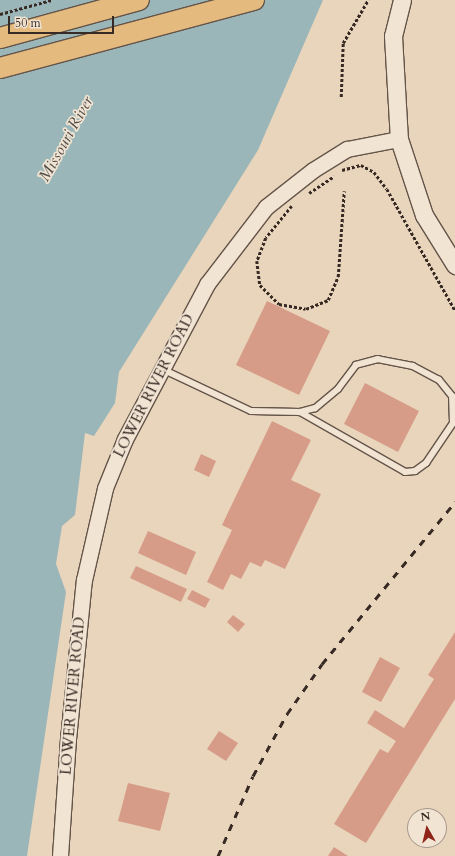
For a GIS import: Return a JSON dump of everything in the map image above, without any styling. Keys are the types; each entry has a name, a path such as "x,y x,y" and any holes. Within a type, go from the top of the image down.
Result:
{"highway":[{"path":"0,38 139,0"},
{"path":"0,68 254,0"}],"main road":[{"path":"402,0 393,36 399,139 424,215 455,265"}],"street":[{"name":"LOWER RIVER ROAD","path":"60,856 68,739 84,580 105,488 125,438 207,284 266,207 312,170 346,149 399,139"}],"lane":[{"path":"162,370 251,411 300,412 315,408 338,389 356,365 378,359 413,366 439,380 452,396 453,423 426,463 415,471 405,472 300,412"}],"path":[{"path":"0,14 52,0"},
{"path":"341,97 343,43 368,0"},
{"path":"306,196 342,170 361,166 374,172 387,190 455,310"},
{"path":"294,204 266,238 257,261 260,285 279,304 306,309 328,300 338,276 344,191"}],"water":[{"name":"Missouri River","path":"0,0 323,0 258,150 119,372 115,403 94,436 85,433 75,515 62,526 56,564 66,592 27,856 0,856"}],"building":[{"path":"267,301 330,331 299,395 236,365"},
{"path":"365,383 419,411 398,452 344,424"},
{"path":"272,421 311,440 291,480 321,494 285,569 265,560 261,567 250,562 241,579 231,574 223,590 207,582 232,530 222,525"},
{"path":"201,454 216,461 209,477 194,470"},
{"path":"148,531 196,552 186,575 138,553"},
{"path":"136,566 187,589 181,602 130,578"},
{"path":"192,590 210,599 205,608 187,599"},
{"path":"233,615 245,624 238,632 227,622"},
{"path":"455,632 455,699 366,843 334,824 380,749 388,753 396,741 367,723 375,710 404,728 434,679 428,675"},
{"path":"380,657 400,668 381,702 362,692"},
{"path":"219,731 238,743 226,761 207,749"},
{"path":"128,783 170,793 160,831 118,821"},
{"path":"334,847 348,856 328,856"}],"railway":[{"path":"218,856 253,776 287,714 322,664 455,502"}]}
